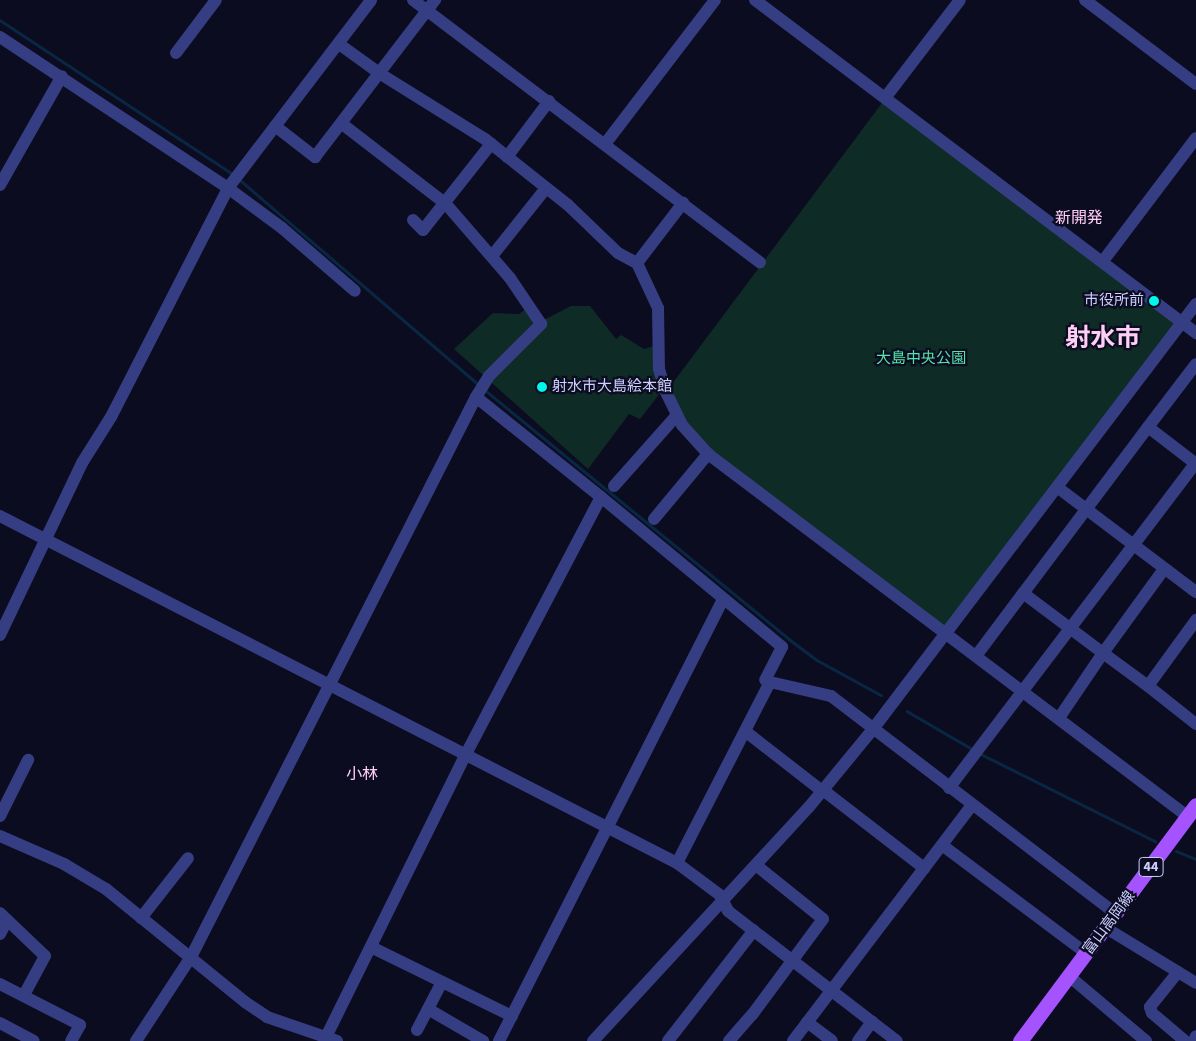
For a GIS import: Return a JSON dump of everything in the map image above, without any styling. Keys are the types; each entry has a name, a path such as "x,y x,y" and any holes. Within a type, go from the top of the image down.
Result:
{"main road":[{"name":"富山高岡線","path":"1020,1041 1192,811"}],"street":[{"path":"176,53 216,0"},
{"path":"0,635 47,541 82,463 111,417 228,188 371,0"},
{"path":"413,0 431,5 605,144 760,262"},
{"path":"605,144 715,0"},
{"path":"755,0 1196,333"},
{"path":"886,98 960,0"},
{"path":"1085,0 1196,84"},
{"path":"275,126 315,157 431,5"},
{"path":"0,37 62,76 228,188 282,228 355,291"},
{"path":"338,44 379,74 490,144 568,205 618,253 637,264 658,308 659,369 666,392 676,415 696,442 708,454 1059,718 1192,811"},
{"path":"0,184 62,76"},
{"path":"507,157 550,101"},
{"path":"136,1041 191,958 476,397 489,376 541,324 492,256 446,204 342,124"},
{"path":"1103,262 1196,138"},
{"path":"413,220 423,230 446,204 490,144"},
{"path":"492,256 546,188"},
{"path":"637,264 683,202"},
{"path":"593,1041 723,904 823,791 873,729 1196,304"},
{"path":"976,656 1196,364"},
{"path":"476,397 601,497 782,647 764,680"},
{"path":"614,486 676,415"},
{"path":"949,788 1024,692 1196,462 1148,427"},
{"path":"654,519 708,454"},
{"path":"1057,487 1196,592"},
{"path":"0,836 64,864 106,889 245,1002 267,1016 331,1039 371,947 466,754 601,497"},
{"path":"0,516 677,863 720,895 723,904 754,930 897,1041"},
{"path":"1059,718 1102,653 1164,569"},
{"path":"1023,593 1196,724"},
{"path":"499,1041 723,600"},
{"path":"1148,686 1196,620"},
{"path":"677,863 770,682 831,696 1116,914"},
{"path":"745,731 924,868"},
{"path":"0,816 28,760"},
{"path":"793,1041 972,805"},
{"path":"942,845 1086,953"},
{"path":"141,918 188,858"},
{"path":"729,1041 822,919 757,866"},
{"path":"0,934 3,917"},
{"path":"3,917 44,956 24,995"},
{"path":"1106,928 1196,983"},
{"path":"668,1041 754,930"},
{"path":"371,947 512,1016"},
{"path":"1178,972 1150,1007 1152,1013 1185,1041"},
{"path":"1069,976 1146,1041"},
{"path":"417,1030 442,982"},
{"path":"0,984 80,1025 71,1041"},
{"path":"428,1009 483,1041"},
{"path":"807,1022 832,1041"},
{"path":"858,1041 872,1022"},
{"path":"0,1023 34,1041"},
{"path":"1194,1041 1196,1036"}],"green space":[{"name":"大島中央公園","path":"885,99 1181,323 945,632 696,442 666,392"},
{"path":"571,306 590,306 616,339 621,335 644,349 654,346 661,392 640,419 629,414 588,469 454,349 493,313 519,314 526,309 536,324"}],"waterway":[{"path":"0,20 234,175"},
{"path":"240,180 479,385"},
{"path":"485,390 789,639 817,660 881,695"},
{"path":"907,711 972,749"},
{"path":"981,754 1155,841"},
{"path":"1176,851 1196,859"}],"place":[{"name":"市役所前","path":"1154,301"},
{"name":"射水市大島絵本館","path":"542,387"}],"district":[{"name":"新開発","path":"1079,218"},
{"name":"射水市","path":"1103,338"},
{"name":"小林","path":"362,774"}]}
